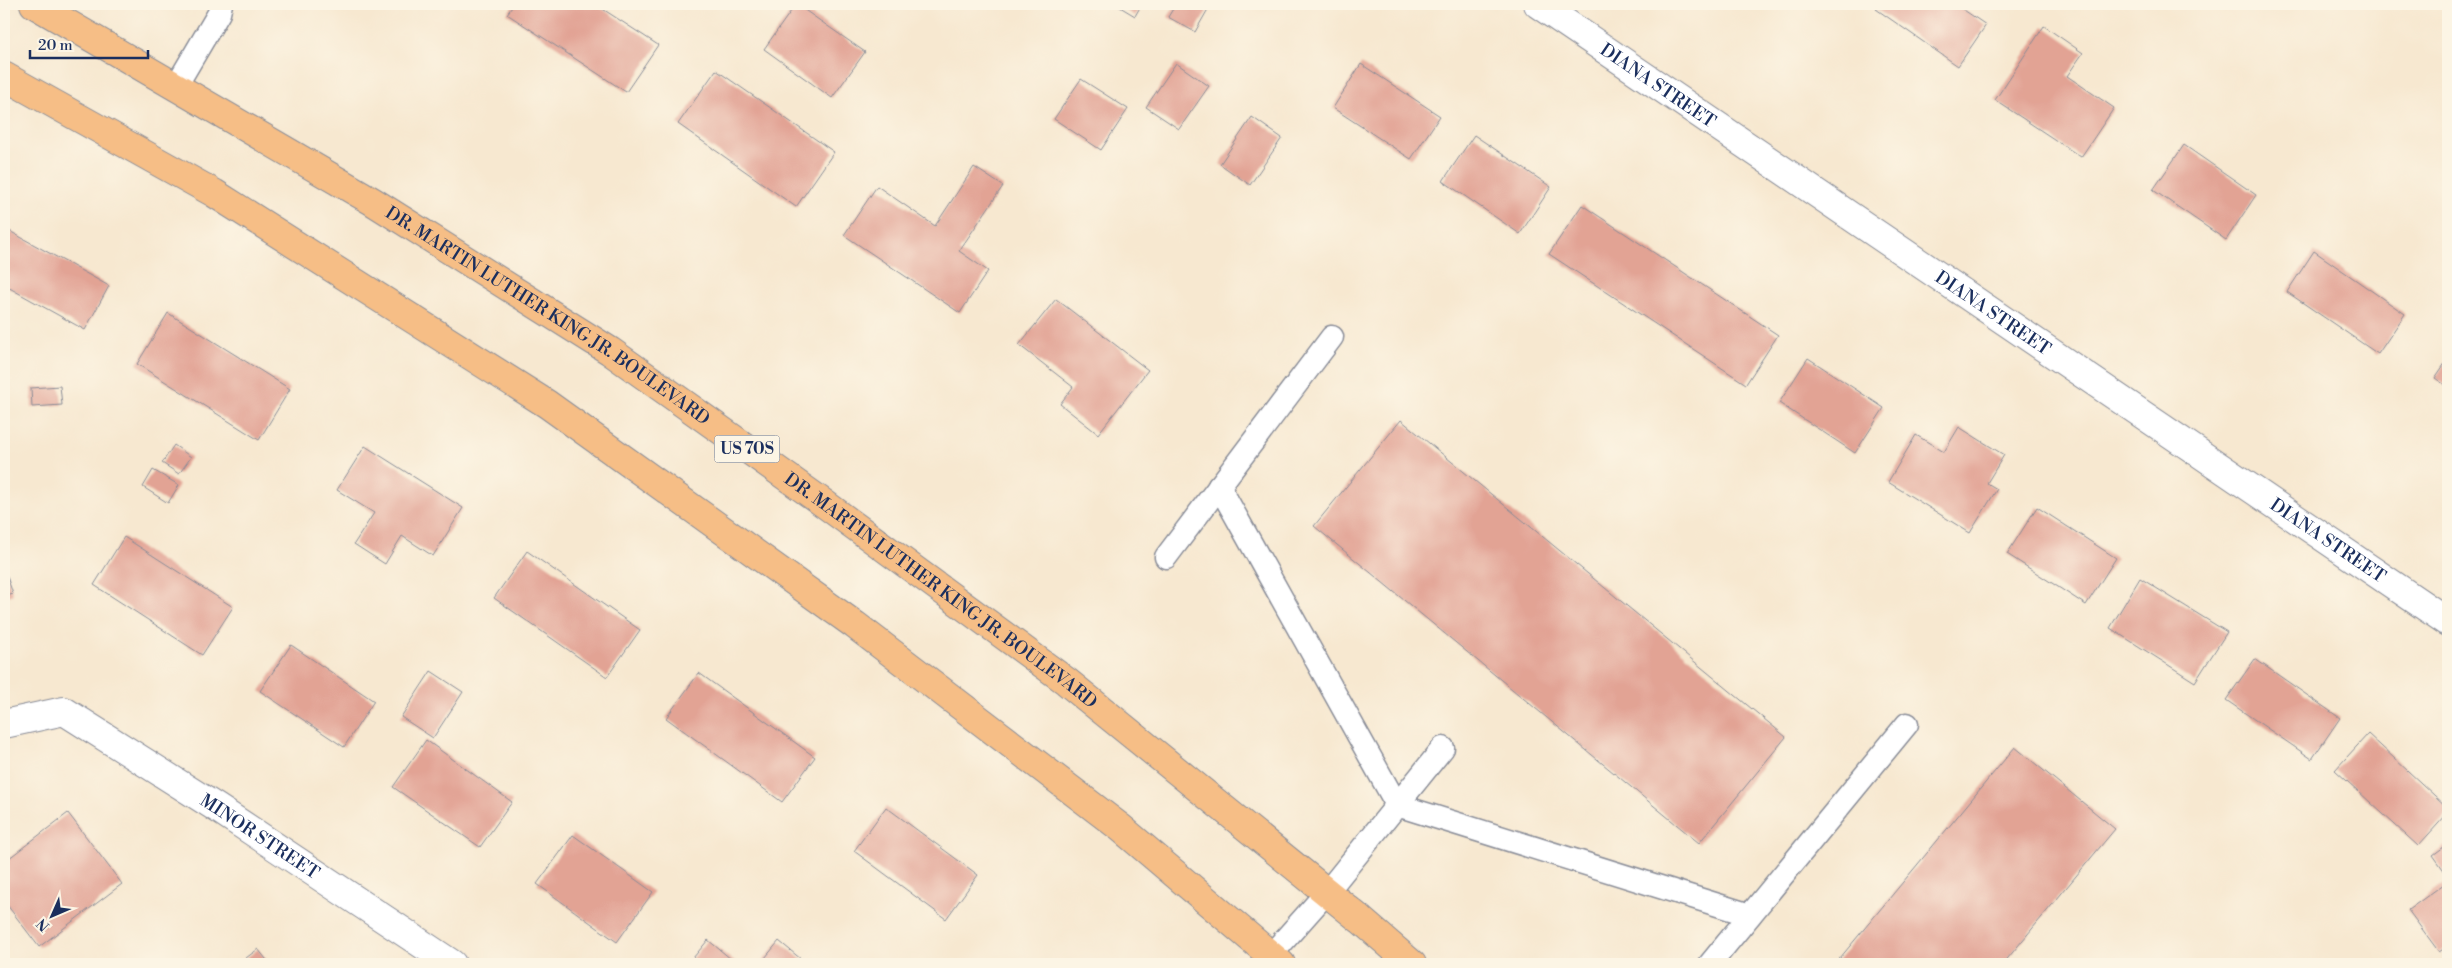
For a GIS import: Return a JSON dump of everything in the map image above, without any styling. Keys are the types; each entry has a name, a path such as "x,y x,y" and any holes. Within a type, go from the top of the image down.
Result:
{"main road":[{"name":"DR. MARTIN LUTHER KING JR. BOULEVARD","path":"34,4 402,220 618,357 822,502 1066,681 1412,964"},
{"path":"4,76 214,193 547,404 879,643 1121,828 1276,960"}],"street":[{"name":"DIANA STREET","path":"1538,4 2448,622"},
{"name":"MINOR STREET","path":"4,724 64,710 217,808 452,964"}],"lane":[{"path":"176,86 219,13 221,4"},
{"path":"1166,557 1332,337"},
{"path":"1219,486 1397,805 1750,915"},
{"path":"1710,964 1907,724"},
{"path":"1276,960 1326,892 1444,748"}],"building":[{"path":"514,4 595,4 658,45 626,92 507,14"},
{"path":"796,4 865,52 832,98 764,49"},
{"path":"1115,4 1142,4 1135,16"},
{"path":"1176,4 1211,4 1195,32 1168,17"},
{"path":"1880,4 1955,4 1986,25 1958,66 1876,9"},
{"path":"2044,26 2083,53 2067,76 2114,108 2081,157 1995,100"},
{"path":"1176,63 1209,86 1179,129 1146,107"},
{"path":"1361,64 1440,116 1411,159 1333,108"},
{"path":"716,70 834,152 796,207 678,124"},
{"path":"1081,79 1128,109 1101,150 1054,119"},
{"path":"1252,117 1282,138 1250,185 1220,164"},
{"path":"1474,135 1551,187 1520,234 1443,181"},
{"path":"2184,145 2256,195 2226,240 2153,190"},
{"path":"974,167 1003,186 959,251 988,271 960,313 844,235 877,186 935,226"},
{"path":"1582,205 1778,335 1746,384 1549,254"},
{"path":"4,228 109,286 85,330 4,285"},
{"path":"2314,251 2405,314 2378,354 2287,292"},
{"path":"1056,299 1148,370 1098,434 1060,404 1073,387 1019,345"},
{"path":"168,313 290,389 259,440 137,364"},
{"path":"1808,358 1884,408 1855,453 1779,403"},
{"path":"2448,359 2448,387 2435,378"},
{"path":"60,386 62,405 32,407 31,388"},
{"path":"1401,420 1786,737 1699,843 1314,526"},
{"path":"1959,427 2004,455 1987,483 1997,489 1970,533 1888,482 1916,435 1944,452"},
{"path":"174,445 191,457 179,474 162,463"},
{"path":"365,446 463,508 433,556 402,536 385,564 354,544 374,513 337,490"},
{"path":"153,470 179,485 168,503 143,487"},
{"path":"2037,507 2116,558 2086,605 2007,554"},
{"path":"124,537 233,607 202,655 94,585"},
{"path":"527,551 640,630 607,677 494,598"},
{"path":"4,568 13,594 4,597"},
{"path":"2140,578 2227,632 2195,682 2110,628"},
{"path":"291,645 374,701 344,747 260,691"},
{"path":"2255,659 2340,718 2312,759 2226,700"},
{"path":"431,671 463,692 433,738 401,717"},
{"path":"699,673 815,757 782,802 666,718"},
{"path":"2368,734 2448,808 2448,813 2418,846 2335,770"},
{"path":"426,740 512,802 480,847 393,787"},
{"path":"2015,747 2115,829 2003,964 1835,964"},
{"path":"886,807 978,875 946,919 854,851"},
{"path":"68,813 122,884 39,947 4,901 4,862"},
{"path":"573,835 653,892 617,942 537,884"},
{"path":"2448,844 2448,876 2433,855"},
{"path":"2448,881 2448,946 2439,952 2408,910"},
{"path":"708,940 737,964 688,964"},
{"path":"779,941 807,964 760,964"},
{"path":"258,949 270,964 238,964"}]}
